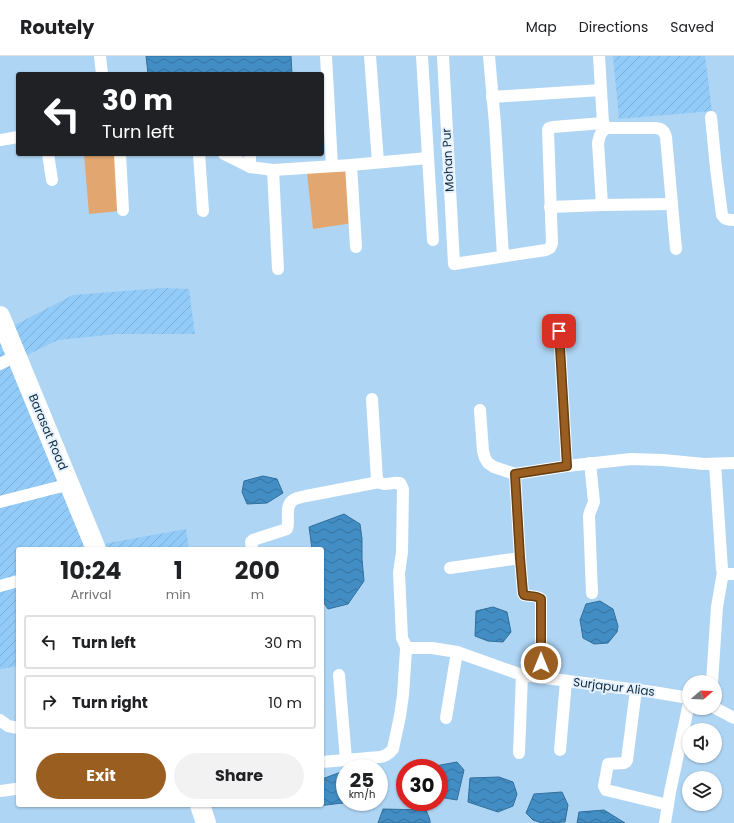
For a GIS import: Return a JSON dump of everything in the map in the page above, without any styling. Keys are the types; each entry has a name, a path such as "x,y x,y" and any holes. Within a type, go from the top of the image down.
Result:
{"main road":[{"name":"Barasat Road","path":"0,316 8,360 70,484 95,547"},
{"path":"201,807 206,823"}],"street":[{"path":"100,56 102,72"},
{"path":"326,56 326,121 332,166"},
{"path":"370,56 378,162"},
{"path":"422,56 433,240"},
{"name":"Mohan Pur","path":"443,56 454,264 503,256"},
{"path":"489,56 503,256 546,250 550,248 552,243 548,130 553,127 605,125 609,128 655,128 665,131 676,249"},
{"path":"599,56 605,125 598,143 602,205"},
{"path":"492,97 601,90"},
{"path":"712,117 722,215 727,220 734,220"},
{"path":"0,140 16,137"},
{"path":"48,156 52,180"},
{"path":"120,156 123,210"},
{"path":"199,156 203,210"},
{"path":"228,156 250,167 273,170 428,158"},
{"path":"250,156 250,167"},
{"path":"352,165 356,247"},
{"path":"273,170 278,269"},
{"path":"550,207 672,204"},
{"path":"559,331 567,466"},
{"path":"372,399 377,480 379,482"},
{"path":"480,410 483,451 485,458 488,463 494,467 515,474 590,463 631,459 704,464 734,463"},
{"path":"590,463 594,502 589,516 592,593"},
{"path":"712,675 716,607 728,573 722,569 715,464"},
{"path":"515,474 523,593 524,595 538,597 541,599 541,678"},
{"path":"252,547 253,540 287,529 288,508 291,501 294,499 379,482 383,484 398,482 403,489 402,552 399,573 402,638 407,649 400,716 390,753 385,756 356,759"},
{"path":"0,502 70,484"},
{"path":"450,568 520,558"},
{"path":"0,586 16,582"},
{"name":"Surjapur Alias","path":"407,649 432,648 457,652 522,675 682,697"},
{"path":"446,718 457,652"},
{"path":"338,675 346,759"},
{"path":"519,753 522,675"},
{"path":"560,750 566,681"},
{"path":"636,690 627,760 624,763 608,764 604,786 606,790 668,805"},
{"path":"722,712 734,718"},
{"path":"665,823 687,715"},
{"path":"0,720 8,726 16,728"},
{"path":"324,762 336,761"},
{"path":"0,791 16,789"}],"shaded area":[{"path":"613,56 705,56 712,111 619,119"},
{"path":"84,156 115,156 120,211 89,214"},
{"path":"348,171 353,223 313,229 307,173"},
{"path":"163,288 189,289 195,334 116,334 58,340 25,356 13,326 73,295"},
{"path":"0,330 91,547 16,547 16,666 0,669"},
{"path":"186,529 189,547 104,547 103,544"}],"water":[{"path":"146,56 291,56 292,72 148,72"},
{"path":"263,476 277,479 283,493 267,503 247,504 242,492 244,481"},
{"path":"344,514 360,524 364,581 348,604 328,609 324,603 324,547 312,547 309,527"},
{"path":"600,601 613,609 618,626 617,632 608,643 594,644 583,638 580,620 586,604"},
{"path":"493,607 507,612 511,632 503,642 488,641 475,636 476,611"},
{"path":"457,762 464,770 457,800 448,798 448,764"},
{"path":"336,774 336,804 324,805 324,778"},
{"path":"499,777 513,782 517,794 513,806 498,812 468,802 470,778"},
{"path":"562,792 568,805 565,822 542,823 533,820 526,813 534,794"},
{"path":"388,809 396,809 396,811 426,811 430,820 430,823 378,823 382,811 388,811"},
{"path":"604,810 625,823 577,823 579,812"}],"route":[{"path":"541,663 541,599 538,597 527,596 523,593 515,474 567,466 559,331"}]}
